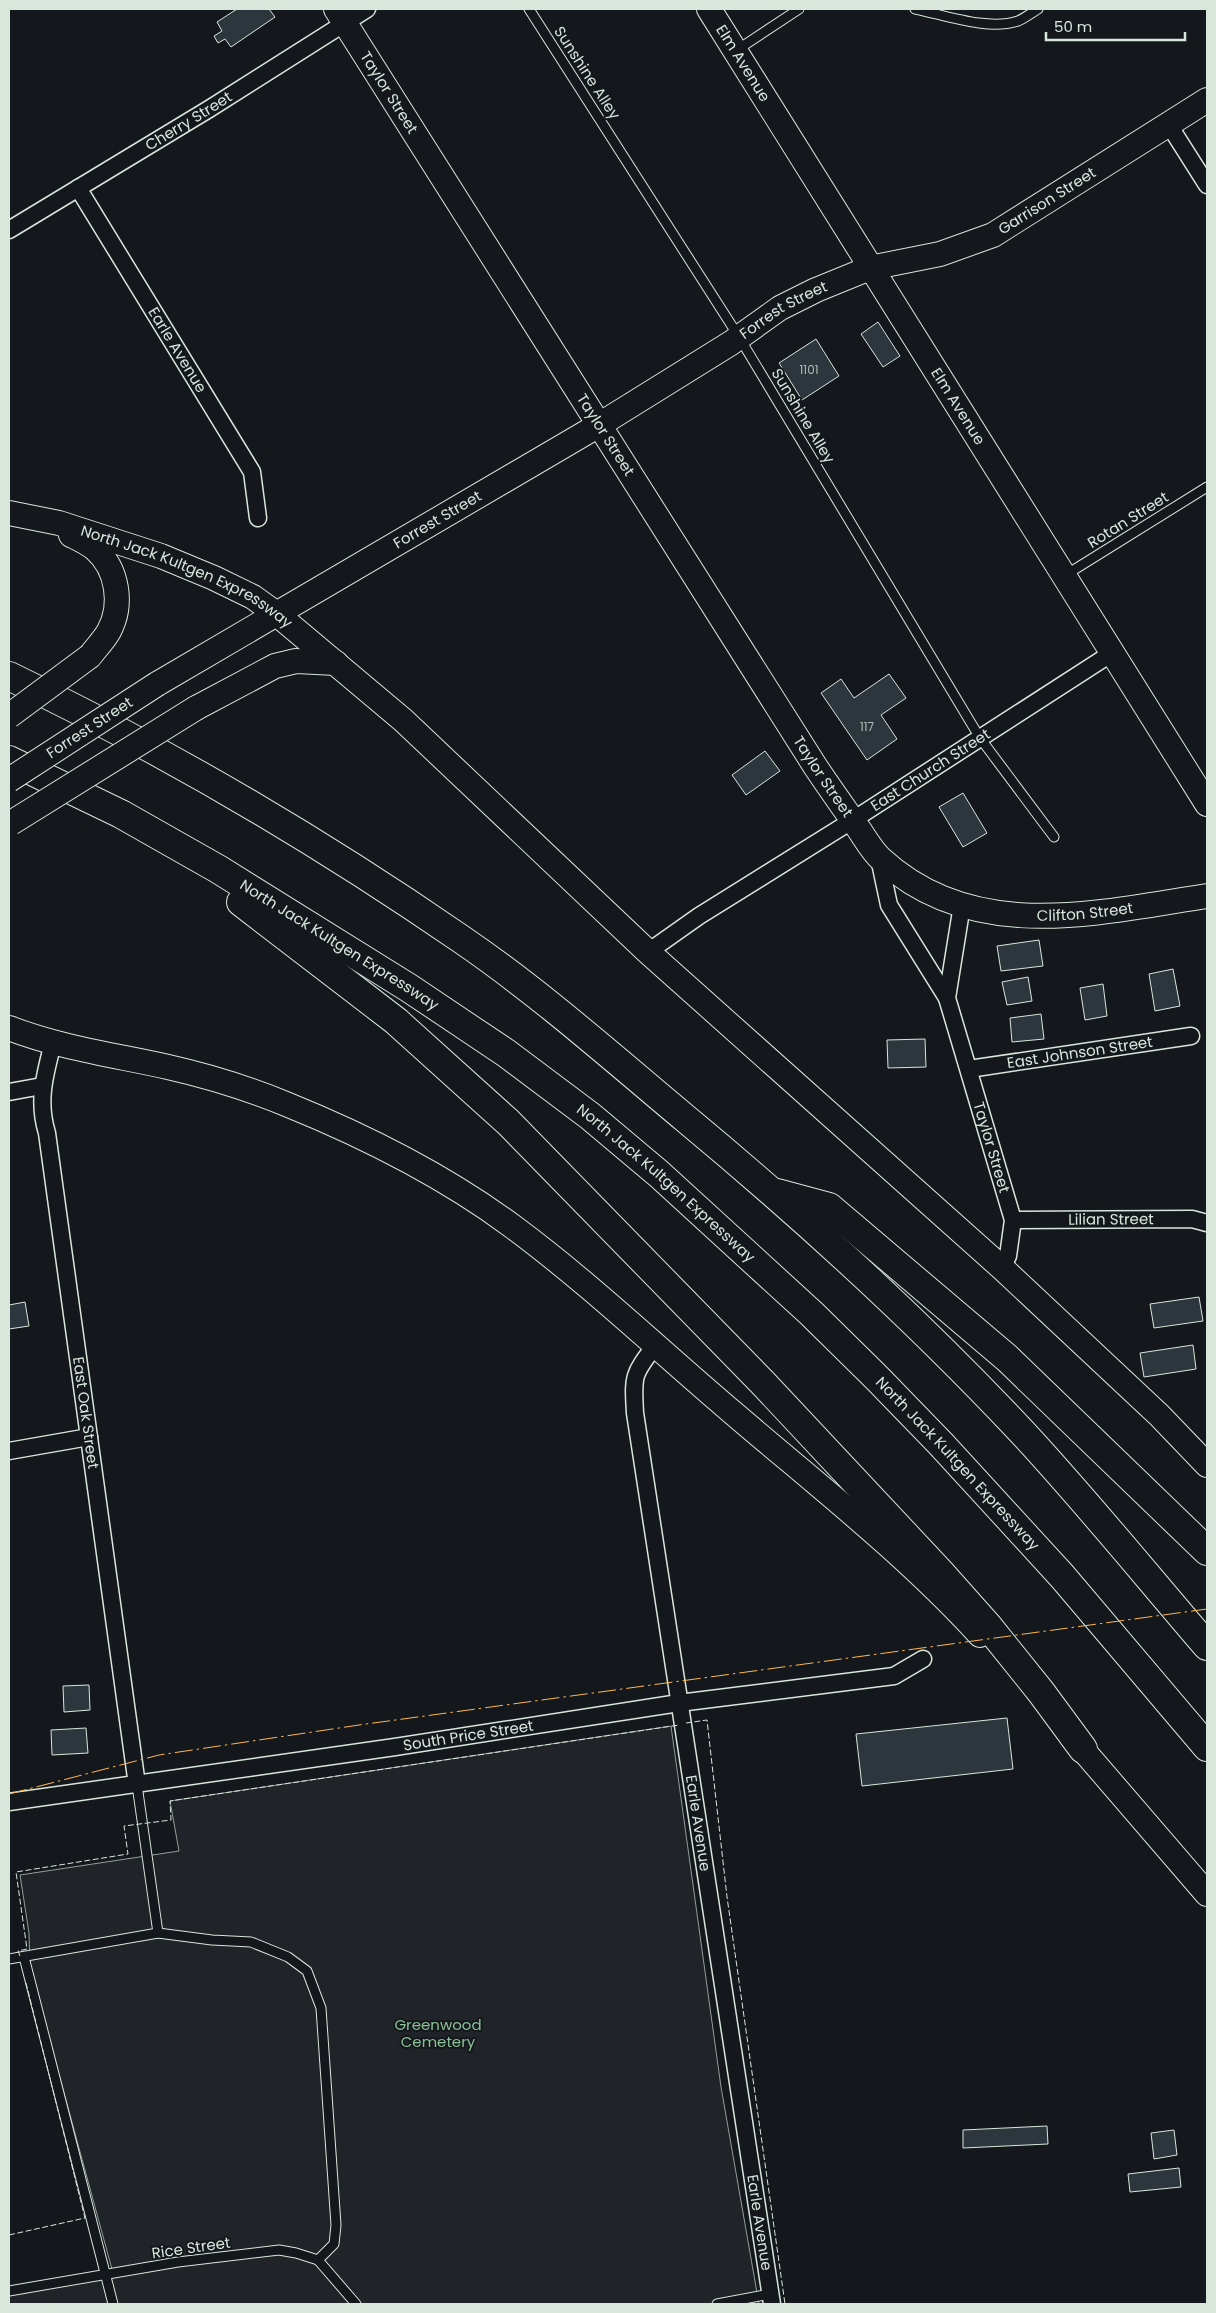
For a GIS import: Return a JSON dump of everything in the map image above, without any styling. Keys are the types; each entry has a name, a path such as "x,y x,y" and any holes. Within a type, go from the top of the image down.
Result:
{"highway":[{"path":"9,676 206,779 319,846 463,940 572,1025 773,1192 903,1313 1023,1433 1207,1646"},
{"name":"North Jack Kultgen Expressway","path":"9,760 120,814 218,869 393,978 506,1053 590,1116 659,1174 812,1314 941,1444 1062,1576 1207,1747"},
{"path":"120,814 292,940 396,1021 508,1122 764,1384 940,1572 1000,1641 1083,1749"},
{"path":"773,1192 829,1207 1007,1358 1207,1551"}],"main road":[{"name":"Elm Avenue","path":"710,9 870,268 1207,804"},
{"name":"Taylor Street","path":"341,16 814,766 879,858 899,874 931,893 962,905"},
{"name":"Garrison Street","path":"870,268 940,254 993,234 1207,100"},
{"name":"Forrest Street","path":"9,780 157,684 278,615 599,425 739,337 789,303 870,268"},
{"name":"North Jack Kultgen Expressway","path":"9,513 45,520 133,546 214,578 253,597 278,615 403,720 648,952 1002,1268 1159,1416 1207,1465"},
{"path":"9,716 90,656 108,632 116,612 117,591 109,568 95,549 45,520"},
{"path":"10,824 196,708 275,666 296,661 336,663"},
{"name":"Clifton Street","path":"962,905 990,913 1020,917 1049,917 1106,912 1207,896"},
{"path":"9,1028 53,1043 222,1080 284,1103 368,1140 435,1175 511,1224 579,1278 910,1566 971,1626 1083,1749 1207,1894"}],"street":[{"name":"Cherry Street","path":"9,230 209,109 341,16 367,9"},
{"path":"1169,125 1207,185"},
{"name":"Earle Avenue","path":"78,188 252,472 258,518"},
{"name":"East Church Street","path":"648,952 699,916 853,820 1112,653"},
{"name":"Taylor Street","path":"879,858 889,905 947,998 969,1069 1013,1220 1008,1256 1002,1268"},
{"name":"Taylor Street","path":"947,998 962,905"},
{"name":"East Johnson Street","path":"969,1069 1192,1036"},
{"name":"East Oak Street","path":"53,1043 42,1086 43,1121 47,1133 137,1785"},
{"path":"9,1092 42,1086"},
{"name":"Lilian Street","path":"1013,1220 1192,1219 1207,1224"},
{"name":"Earle Avenue","path":"655,1346 637,1369 634,1384 635,1413 771,2299"},
{"path":"9,1451 89,1437"},
{"name":"South Price Street","path":"9,1802 137,1785 679,1703 894,1676 923,1659"}],"lane":[{"name":"Sunshine Alley","path":"529,9 739,337 980,738 1054,837"},
{"path":"735,50 799,9"},
{"path":"915,9 990,24 1005,24 1019,20 1038,9"},
{"name":"Rotan Street","path":"1064,576 1207,487"},
{"path":"137,1785 158,1933"},
{"path":"9,1959 158,1933 212,1940 251,1942 288,1957 307,1971 321,2008 336,2225 334,2244 318,2260 356,2304"},
{"path":"24,1957 113,2304"},
{"name":"Rice Street","path":"9,2291 178,2262 279,2250 296,2252 318,2260"},
{"path":"717,2304 771,2299"}],"green space":[{"name":"Greenwood Cemetery","path":"671,1726 721,2087 759,2304 9,2304 9,2291 113,2273 30,1968 29,1933 20,1875 179,1851 170,1801"}],"building":[{"path":"237,9 269,9 275,17 231,47 225,39 218,43 214,36 222,31 217,22"},
{"path":"878,322 900,356 883,367 861,334"},
{"path":"816,339 839,376 802,400 779,363"},
{"path":"889,674 906,698 881,715 897,739 867,760 821,693 841,679 854,698"},
{"path":"765,751 780,771 746,795 732,775"},
{"path":"963,793 987,833 963,847 939,807"},
{"path":"1039,940 1043,966 1001,971 997,946"},
{"path":"1173,969 1180,1006 1155,1011 1149,974"},
{"path":"1028,977 1032,1001 1007,1005 1002,982"},
{"path":"1103,984 1107,1016 1085,1020 1080,988"},
{"path":"1041,1014 1044,1039 1012,1042 1010,1018"},
{"path":"925,1039 926,1067 888,1068 887,1040"},
{"path":"1199,1297 1203,1321 1154,1328 1150,1304"},
{"path":"25,1302 29,1326 9,1329 9,1305"},
{"path":"1193,1345 1196,1369 1144,1377 1140,1353"},
{"path":"89,1685 90,1710 64,1712 63,1686"},
{"path":"1007,1718 1013,1769 862,1786 856,1734"},
{"path":"86,1728 88,1753 52,1755 51,1730"},
{"path":"1047,2126 1048,2144 963,2148 963,2130"},
{"path":"1174,2130 1177,2155 1154,2159 1151,2133"},
{"path":"1179,2168 1181,2187 1130,2192 1128,2174"}],"fence":[{"path":"686,1723 707,1720 727,1897 785,2304"},
{"path":"20,1956 18,1951 27,1949 16,1872 128,1854 124,1826 171,1820 170,1801 679,1725"},
{"path":"9,2235 85,2218 26,1983"}],"power":[{"path":"9,1794 159,1755 359,1725 1207,1609"}]}
